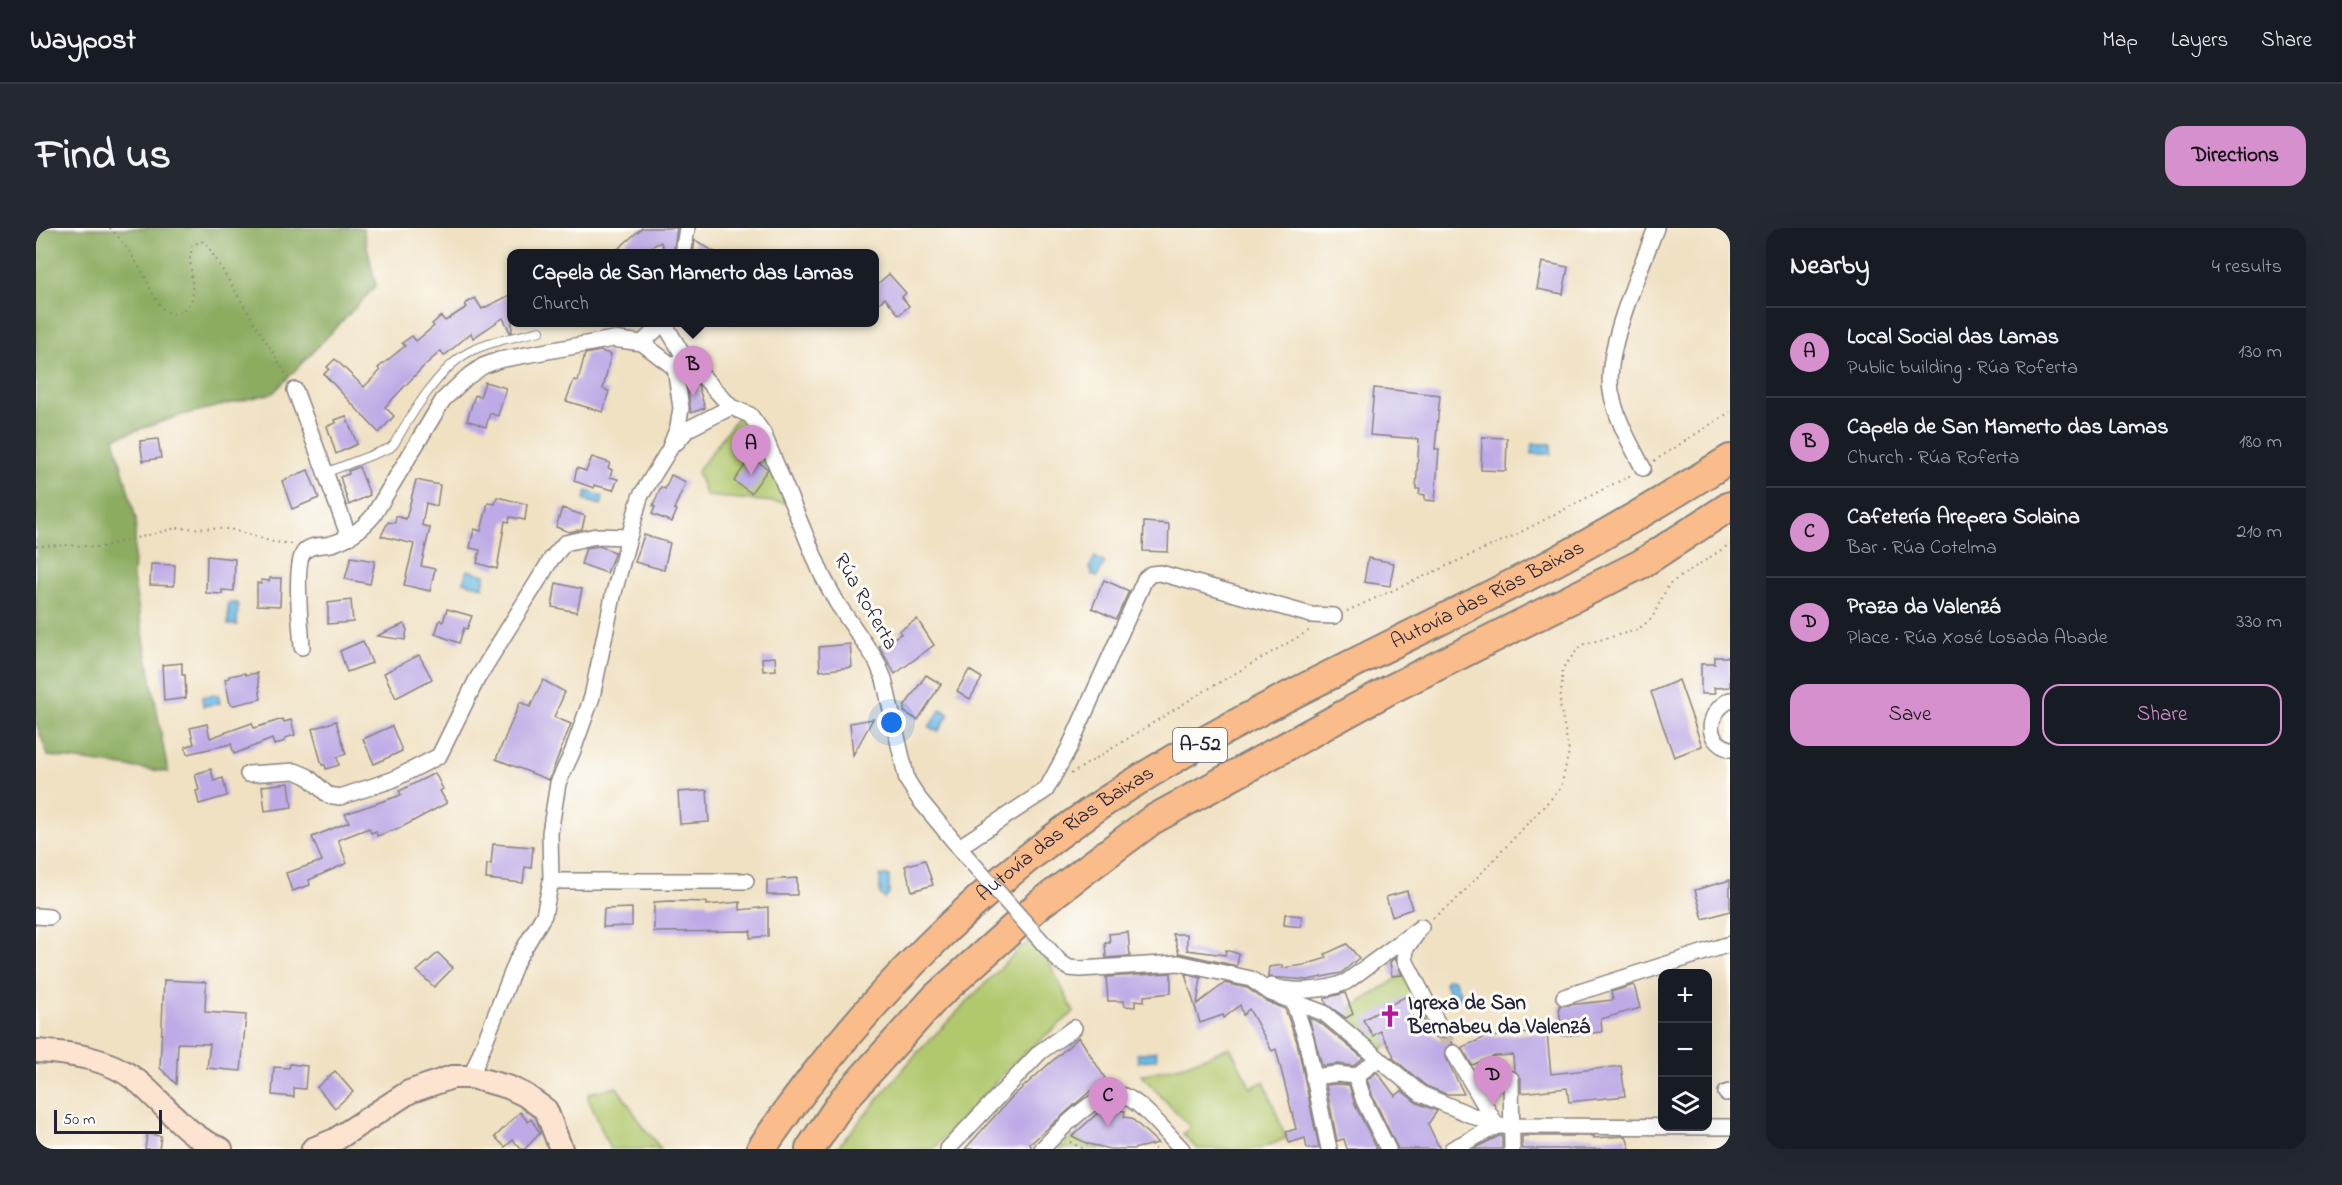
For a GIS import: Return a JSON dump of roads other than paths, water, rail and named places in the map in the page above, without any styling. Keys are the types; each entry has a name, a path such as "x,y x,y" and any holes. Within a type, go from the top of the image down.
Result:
{"highway":[{"name":"Autovía das Rías Baixas","path":"761,1149 796,1098 880,997 972,904 1075,823 1129,786 1243,720 1528,576 1658,504 1730,459"},
{"name":"Autovía das Rías Baixas","path":"810,1149 843,1100 936,997 1040,904 1152,820 1389,690 1641,564 1730,506"}],"street":[{"path":"1643,468 1621,426 1611,390 1614,350 1628,302 1656,228"},
{"path":"684,249 686,230"},
{"path":"642,343 660,327"},
{"path":"471,1077 517,960 544,915 551,881 550,833 558,783 572,753 592,697 628,537 640,497 669,450 678,427 681,408 679,361 666,327"},
{"path":"302,647 299,561 304,551 313,546 330,544 349,537 363,528 373,516 444,400 466,378 483,366 499,360 592,341 613,339 642,343 679,361"},
{"name":"Rúa Roferta","path":"679,361 731,407 750,415 763,432 822,575 837,603 876,660 884,679 907,780 919,799 1060,962 1069,968 1080,969 1179,963 1251,980"},
{"path":"295,390 349,537"},
{"path":"669,450 688,429 731,407"},
{"path":"248,774 295,771 307,776 328,795 340,797 392,780 439,756 477,679 552,558 565,543 596,536 628,537"},
{"path":"963,851 1046,790 1069,748 1144,579 1151,574 1160,573 1311,615 1334,616"},
{"path":"1730,700 1715,713 1711,727 1713,739 1721,746 1730,749"},
{"path":"551,881 746,881"},
{"path":"1251,980 1286,991 1336,986 1421,927 1406,948 1405,960 1441,1030"},
{"path":"1564,997 1730,944"},
{"path":"1251,980 1294,1004 1324,1013 1421,1094 1503,1126 1730,1127"},
{"path":"1294,1004 1306,1039 1329,1149"},
{"path":"948,1149 1040,1052 1074,1028"},
{"path":"36,1051 103,1060 135,1079 192,1134 221,1149"},
{"path":"1454,1053 1473,1089 1503,1126 1512,1149"},
{"path":"1313,1077 1337,1074 1356,1076 1378,1059"},
{"path":"1486,1074 1511,1079 1503,1126"},
{"path":"1356,1076 1364,1101 1388,1149"},
{"path":"313,1149 335,1140 409,1092 452,1077 471,1077 508,1087 525,1095 546,1110 561,1149"},
{"path":"1042,1149 1092,1103 1105,1096 1119,1094 1131,1099 1182,1149"},
{"path":"1452,1149 1503,1126"}],"lane":[{"path":"325,473 390,448 430,388 468,353 498,341 540,331"}],"water":[{"path":"1532,444 1551,444 1551,454 1532,454"},
{"path":"587,491 603,497 601,505 584,500"},
{"path":"1095,557 1105,563 1097,577 1091,574 1093,571 1089,568"},
{"path":"467,570 485,575 483,587 463,582"},
{"path":"228,603 238,603 237,625 228,625"},
{"path":"218,694 220,703 203,706 202,697"},
{"path":"941,709 949,714 938,732 929,727"},
{"path":"880,876 889,876 889,894 885,899 880,894"},
{"path":"1448,978 1454,979 1462,997 1453,1001 1445,983"},
{"path":"1156,1051 1157,1059 1138,1062 1137,1054"}],"tunnel":[{"path":"1441,1030 1454,1053"}],"place":[{"name":"Capela de San Mamerto das Lamas","path":"693,396"},
{"name":"Local Social das Lamas","path":"751,475"},
{"name":"Igrexa de San Bernabeu da Valenzá","path":"1390,1016"},
{"name":"Praza da Valenzá","path":"1493,1106"},
{"name":"Cafetería Arepera Solaina","path":"1108,1127"}]}
